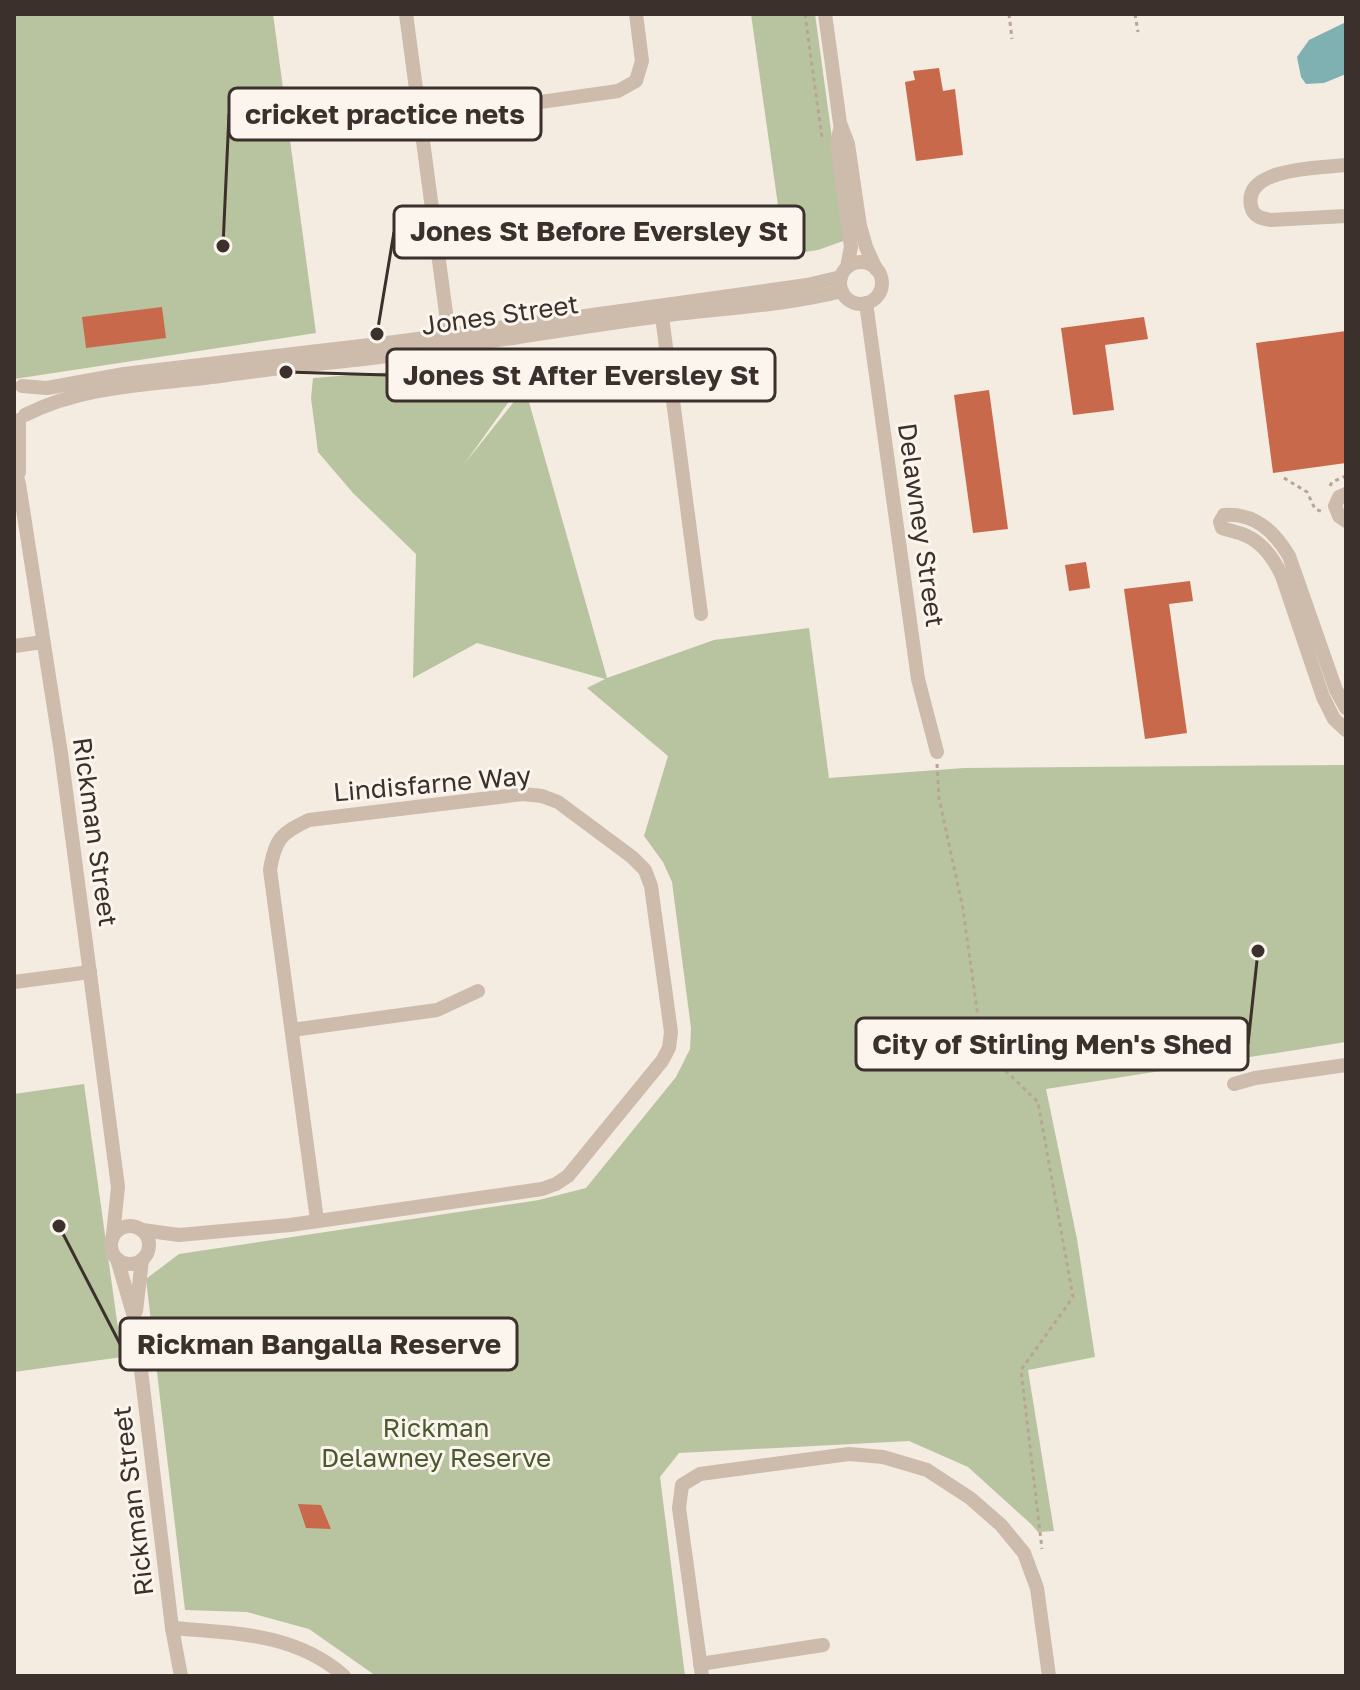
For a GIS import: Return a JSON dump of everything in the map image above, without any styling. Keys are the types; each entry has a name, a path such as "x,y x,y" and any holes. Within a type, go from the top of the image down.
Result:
{"street":[{"path":"406,14 450,340"},
{"path":"420,119 618,91 636,81 642,61 636,14"},
{"path":"825,14 840,123 848,144 860,226 880,276 877,297 860,304 849,300 843,278 851,247 837,144 840,123"},
{"path":"1346,165 1269,177 1257,183 1251,201 1252,210 1259,218 1270,220 1346,216"},
{"name":"Jones Street","path":"20,419 56,401 106,389 190,381 661,310 809,298 843,278 853,264 865,263 876,269"},
{"name":"Delawney Street","path":"866,303 918,679 937,752"},
{"path":"661,310 701,614"},
{"name":"Jones Street","path":"18,384 47,388 124,374 275,355 450,340"},
{"name":"Rickman Street","path":"18,384 29,396 30,403 20,419 19,484"},
{"name":"Rickman Street","path":"14,465 61,753 118,1187 127,1212 139,1229"},
{"path":"1346,494 1339,497 1335,506 1339,516 1346,521"},
{"path":"1346,708 1336,690 1289,556 1279,539 1264,525 1247,517 1224,515 1220,522 1222,528 1247,536 1274,559 1323,697 1334,719 1346,730"},
{"path":"14,646 43,642"},
{"name":"Lindisfarne Way","path":"139,1229 179,1235 290,1225 542,1189 568,1176 662,1061 669,1048 671,1032 651,886 645,870 558,802 523,794 309,820 287,830 273,850 270,870 317,1220"},
{"path":"14,982 90,972"},
{"path":"292,1030 437,1010 478,991"},
{"path":"1234,1084 1346,1065"},
{"name":"Rickman Street","path":"113,1235 118,1187"},
{"path":"123,1227 139,1229 149,1242 144,1258 129,1264 117,1259 111,1248 113,1235 123,1227"},
{"name":"Lindisfarne Way","path":"144,1258 179,1235"},
{"name":"Rickman Street","path":"135,1320 144,1258"},
{"name":"Rickman Street","path":"117,1259 135,1320 172,1628 181,1676"},
{"path":"823,1645 701,1670 679,1508 682,1485 700,1474 849,1454 883,1457 927,1470 970,1498 1001,1525 1024,1553 1037,1588 1049,1676"},
{"path":"172,1628 248,1635 291,1644 332,1665 344,1676"}],"path":[{"path":"1009,14 1012,39"},
{"path":"1135,14 1138,32"},
{"path":"1329,495 1332,482 1346,476"},
{"path":"1284,478 1307,492 1315,509 1323,512 1326,509"},
{"path":"937,752 939,798 963,909 984,1050 1038,1102 1073,1297 1021,1370 1042,1549"}],"green space":[{"path":"14,14 273,14 316,333 14,379"},
{"path":"751,14 815,14 846,240 818,250 785,255"},
{"name":"Rickman Delawney Reserve","path":"538,361 465,463 525,388 607,678 714,640 809,628 829,778 964,768 1346,765 1346,1042 1046,1089 1077,1239 1095,1357 1028,1370 1054,1531 1038,1532 968,1467 909,1441 679,1453 660,1477 685,1676 376,1676 309,1629 247,1612 185,1610 146,1279 179,1254 539,1200 586,1188 676,1077 690,1049 691,1028 672,882 663,862 644,836 668,756 587,688 605,679 477,643 413,678 416,554 353,493 318,452 311,398 313,378"},
{"path":"84,1084 122,1357 14,1372 14,1094"}],"water":[{"path":"1346,22 1346,74 1324,83 1306,84 1301,77 1297,57 1309,40"}],"building":[{"path":"939,68 943,91 955,89 963,155 916,161 905,82 915,80 913,71"},
{"path":"162,307 166,338 86,348 82,317"},
{"path":"1144,317 1148,339 1105,345 1114,410 1073,415 1061,328"},
{"path":"1346,331 1346,463 1273,473 1256,343"},
{"path":"989,390 1008,529 973,533 954,395"},
{"path":"1086,562 1090,588 1069,591 1065,565"},
{"path":"1190,581 1193,601 1169,604 1187,733 1145,739 1124,589"},
{"path":"298,1504 321,1505 331,1529 306,1528"}],"place":[{"name":"cricket practice nets","path":"223,246"},
{"name":"Jones St Before Eversley St","path":"377,334"},
{"name":"Jones St After Eversley St","path":"286,372"},
{"name":"City of Stirling Men's Shed","path":"1258,951"},
{"name":"Rickman Bangalla Reserve","path":"59,1226"}]}
